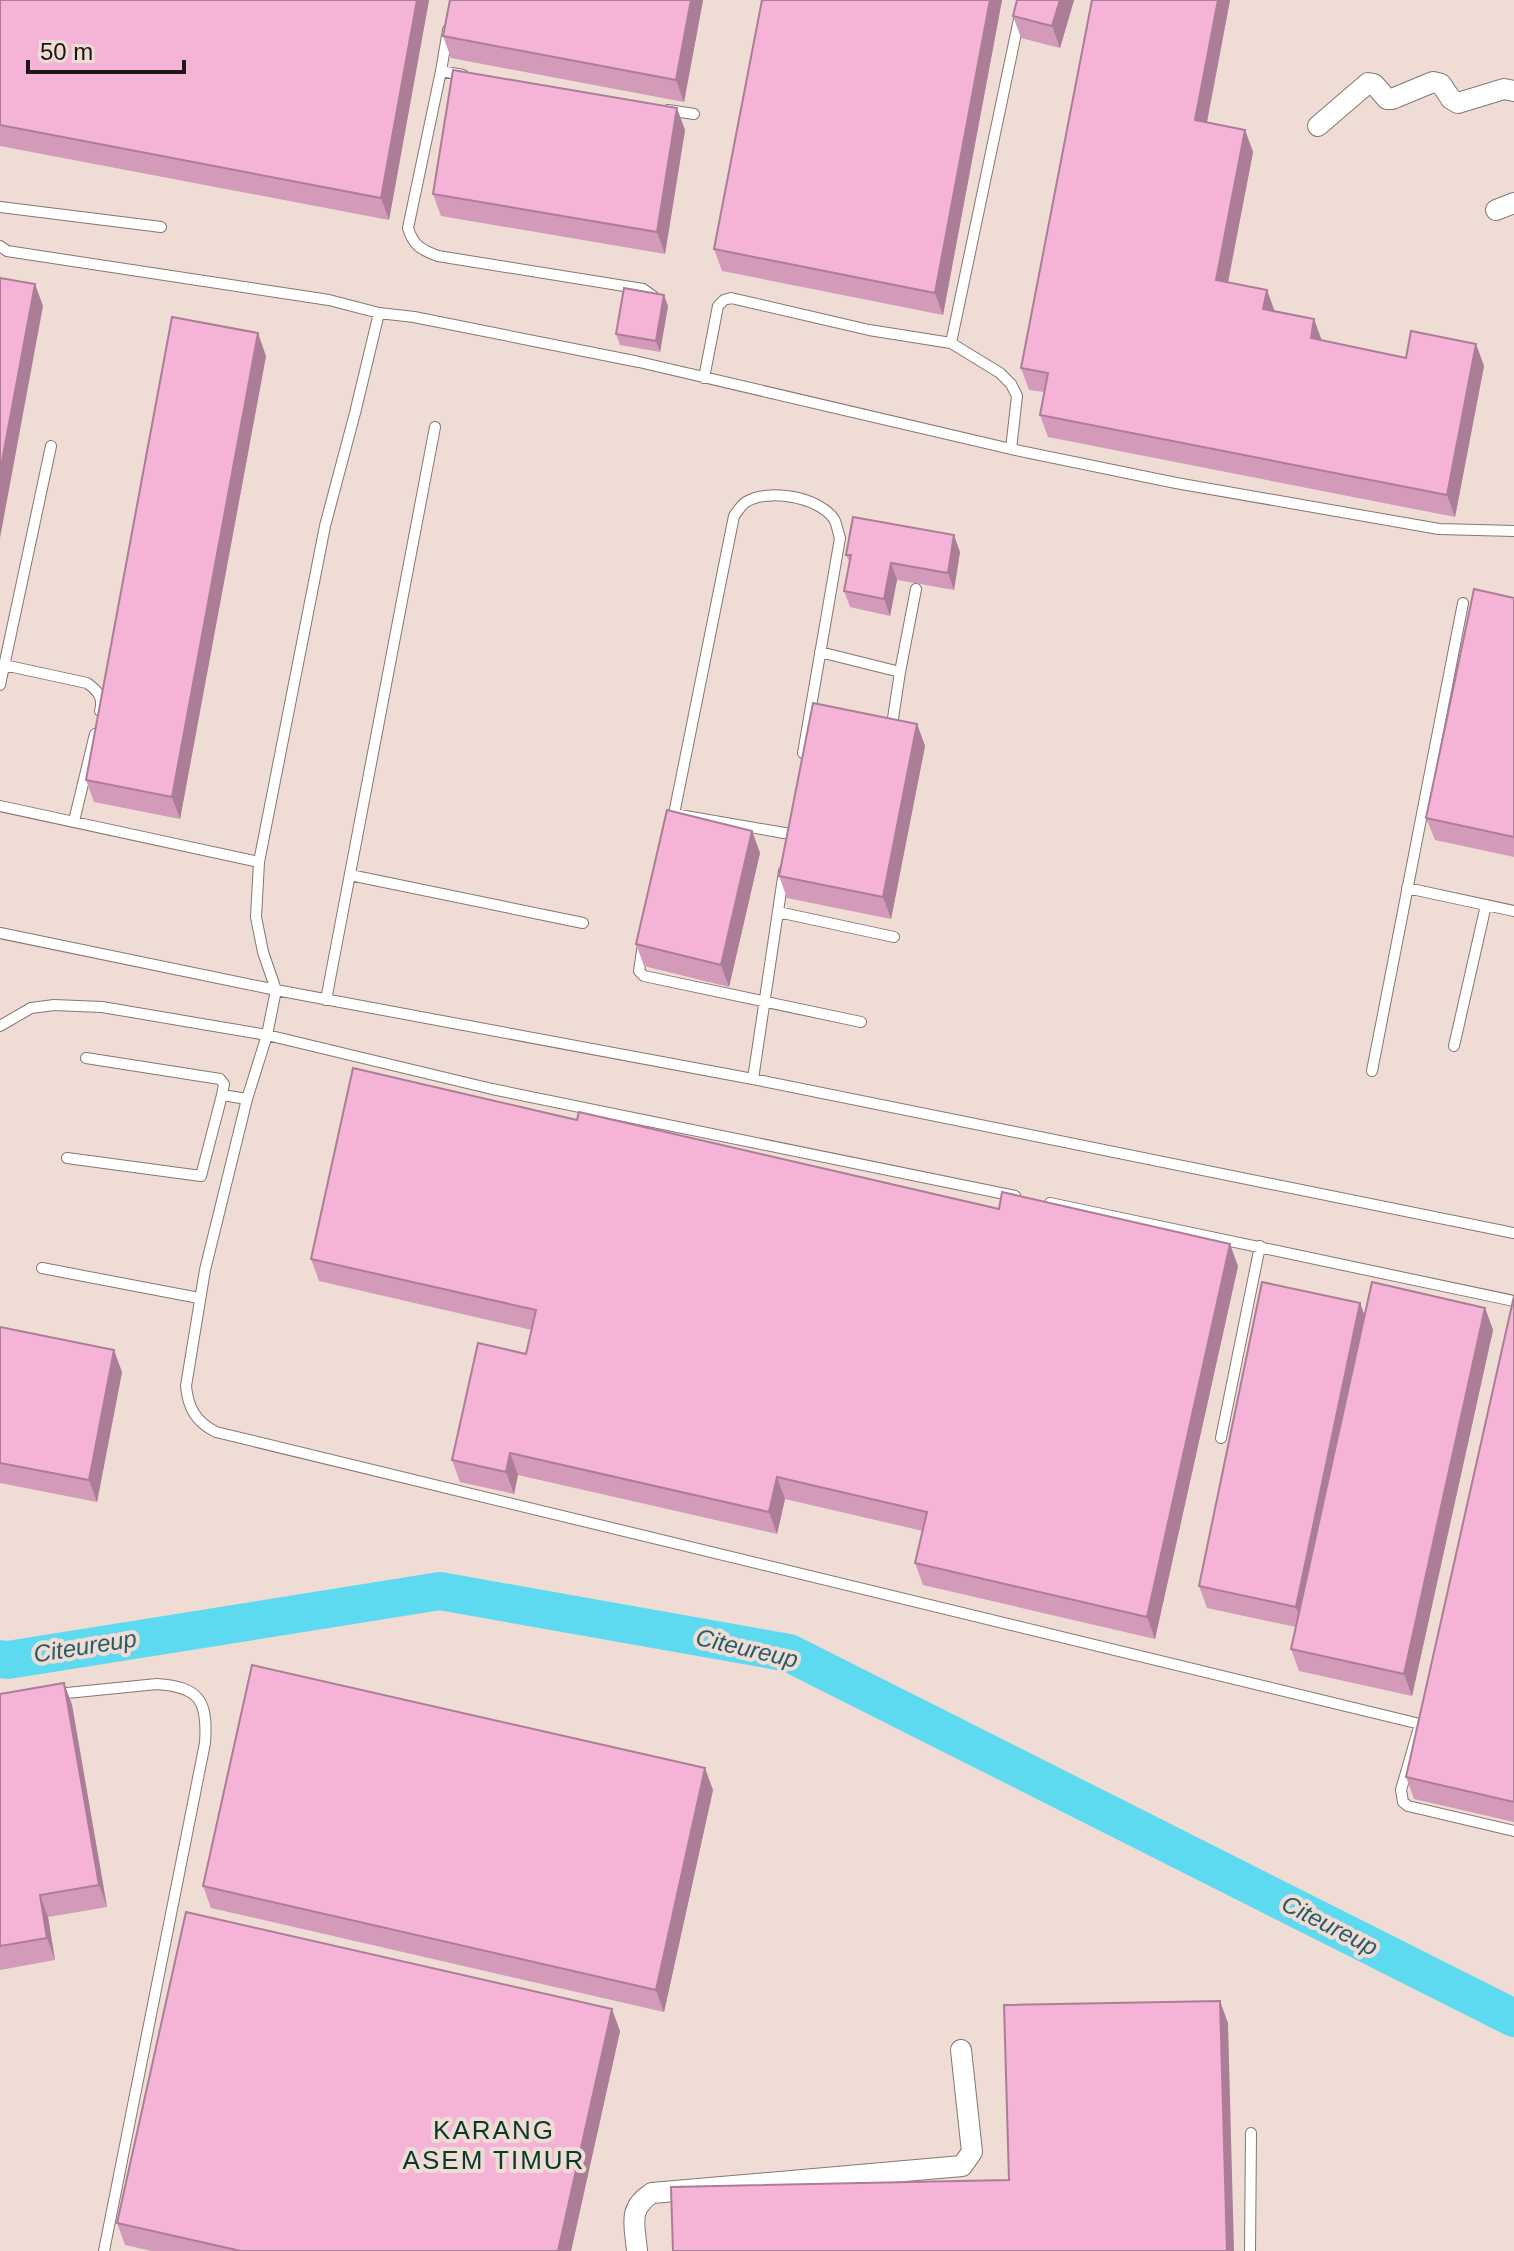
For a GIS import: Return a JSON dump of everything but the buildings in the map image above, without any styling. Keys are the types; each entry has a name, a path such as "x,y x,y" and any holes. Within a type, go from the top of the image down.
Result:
{"street":[{"path":"1318,126 1368,83 1374,84 1387,99 1392,99 1433,82 1441,84 1451,99 1458,103 1504,89 1514,91"},
{"path":"637,2251 634,2211 652,2193 962,2166 972,2152 961,2050"}],"lane":[{"path":"951,343 1023,0"},
{"path":"451,14 408,228 412,241 438,256 643,289 653,296 651,303"},
{"path":"441,71 471,76"},
{"path":"650,107 694,114"},
{"path":"0,207 161,227"},
{"path":"0,246 7,251 329,300 379,313 641,356 704,378 1011,449 1351,515 1439,529 1514,531"},
{"path":"704,378 718,306 731,298 869,330 951,343 1000,373 1011,384 1017,396 1011,449"},
{"path":"379,313 325,526 259,862 256,917 263,952 276,990 199,1298 186,1386 192,1412 202,1424 216,1432 1420,1724"},
{"path":"326,1000 435,427"},
{"path":"0,685 51,446"},
{"path":"670,829 734,516 744,503 784,494 817,504 835,520 840,538 802,758"},
{"path":"892,725 916,589"},
{"path":"1372,1071 1463,603"},
{"path":"820,652 900,672"},
{"path":"4,665 87,683 98,690 102,704 74,821"},
{"path":"0,806 259,862"},
{"path":"674,814 790,834"},
{"path":"787,850 792,819"},
{"path":"753,1079 785,865"},
{"path":"350,875 583,923"},
{"path":"1407,888 1514,911"},
{"path":"1454,1046 1486,905"},
{"path":"778,912 894,937"},
{"path":"0,933 326,1000 753,1079 1514,1233"},
{"path":"646,935 639,965 639,971 644,976 861,1022"},
{"path":"0,1026 31,1008 54,1005 102,1007 267,1035 492,1089 1025,1198"},
{"path":"67,1158 201,1176 222,1095 224,1084 220,1079 86,1058"},
{"path":"222,1095 247,1099"},
{"path":"1041,1201 1514,1301"},
{"path":"1221,1438 1260,1246"},
{"path":"42,1268 199,1298"},
{"path":"40,1696 173,1685 194,1693 205,1709 207,1722 104,2251"},
{"path":"1424,1710 1401,1790 1403,1802 1408,1806 1514,1831"},
{"path":"1250,2251 1251,2133"}],"waterway":[{"name":"Citeureup","path":"0,1659 440,1591 789,1653 1514,2018"}],"district":[{"name":"KARANG ASEM TIMUR","path":"494,2145"}]}
